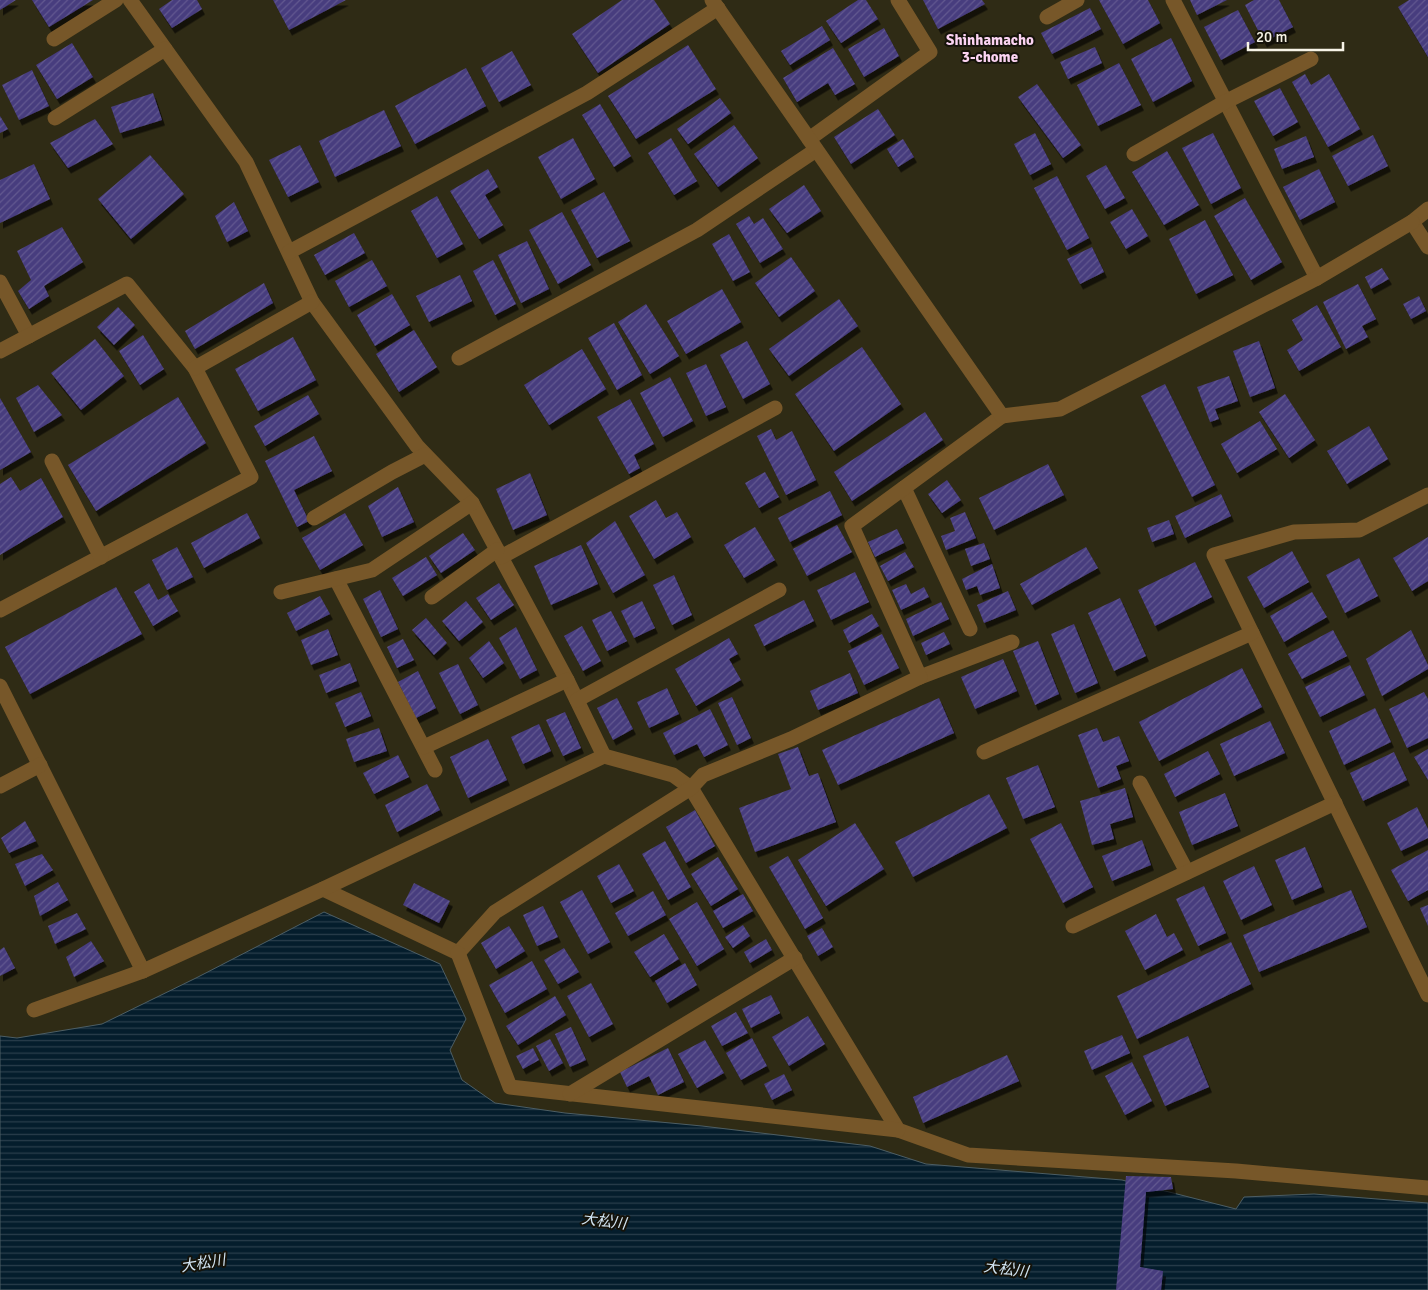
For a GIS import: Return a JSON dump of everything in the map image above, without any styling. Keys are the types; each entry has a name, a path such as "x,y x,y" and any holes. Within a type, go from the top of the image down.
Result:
{"street":[{"path":"54,39 116,0"},
{"path":"130,0 246,162 312,302 416,446 472,503 567,680 604,756"},
{"path":"459,358 697,230 813,145 930,52 898,0"},
{"path":"1047,17 1077,0"},
{"path":"1173,0 1317,278"},
{"path":"288,252 587,93 715,4 1002,416"},
{"path":"55,118 165,49"},
{"path":"1134,154 1225,102 1310,59"},
{"path":"920,677 852,526 1002,416 1060,409 1317,278 1412,222 1428,210"},
{"path":"1412,222 1428,247"},
{"path":"0,282 29,336"},
{"path":"0,351 127,284 195,368 251,477 0,610"},
{"path":"195,368 312,302"},
{"path":"432,597 499,554 775,408"},
{"path":"314,518 392,472 425,455"},
{"path":"52,461 101,557"},
{"path":"904,488 970,629"},
{"path":"1428,494 1359,530 1294,532 1214,555 1428,995"},
{"path":"281,592 372,570 472,503"},
{"path":"336,579 435,770"},
{"path":"577,700 779,590"},
{"path":"984,752 1252,633"},
{"path":"458,953 495,912 691,788 703,775 791,739 920,677 1012,642"},
{"path":"424,747 567,680"},
{"path":"0,686 143,971"},
{"path":"34,1010 143,971 323,889 604,756 673,775 691,788 898,1130"},
{"path":"0,786 40,765"},
{"path":"1140,783 1187,872"},
{"path":"1073,926 1335,803"},
{"path":"323,889 458,953 510,1087 898,1130 968,1155 1236,1171 1428,1188"},
{"path":"570,1094 795,958"}],"water":[{"name":"大松川","path":"324,912 440,964 466,1019 450,1050 462,1080 495,1103 565,1113 702,1126 870,1146 926,1164 1122,1180 1236,1209 1244,1197 1314,1194 1428,1203 1428,1290 0,1290 0,1036 17,1038 102,1024"}],"building":[{"path":"0,0 16,0 0,10"},
{"path":"32,0 93,0 49,27"},
{"path":"172,0 197,0 202,9 172,28 159,9"},
{"path":"273,0 346,0 289,30"},
{"path":"622,0 654,0 670,24 598,73 572,34"},
{"path":"858,0 866,0 878,19 841,43 826,21"},
{"path":"923,0 982,0 985,4 938,29"},
{"path":"1099,0 1148,0 1160,23 1123,44"},
{"path":"1190,0 1227,0 1197,15"},
{"path":"1254,0 1279,0 1293,27 1264,42 1245,5"},
{"path":"1409,0 1428,0 1428,57 1398,7"},
{"path":"1090,8 1101,29 1052,54 1041,33"},
{"path":"1238,10 1255,42 1221,60 1204,27"},
{"path":"822,26 830,40 790,65 781,51"},
{"path":"884,28 899,56 864,77 848,49"},
{"path":"1171,38 1192,81 1153,102 1131,59"},
{"path":"72,43 93,77 57,99 36,65"},
{"path":"688,45 716,89 636,139 608,96"},
{"path":"1095,47 1102,63 1068,79 1060,62"},
{"path":"833,48 855,84 835,95 828,83 797,102 783,78"},
{"path":"512,51 531,85 499,102 481,68"},
{"path":"1119,63 1141,105 1098,126 1077,85"},
{"path":"466,68 486,106 415,144 395,106"},
{"path":"32,70 49,106 19,120 2,85"},
{"path":"1305,74 1311,85 1329,74 1360,129 1328,147 1292,82"},
{"path":"1037,84 1081,145 1063,158 1018,97"},
{"path":"1280,88 1298,122 1273,136 1254,101"},
{"path":"153,93 162,120 120,133 111,107"},
{"path":"720,98 731,113 688,144 677,129"},
{"path":"600,104 631,156 614,167 582,115"},
{"path":"878,109 895,135 851,164 834,137"},
{"path":"384,110 401,146 335,177 319,141"},
{"path":"0,116 8,129 0,133"},
{"path":"95,119 113,144 68,168 50,143"},
{"path":"734,125 758,158 718,187 694,154"},
{"path":"1035,133 1051,164 1030,175 1014,144"},
{"path":"1213,133 1241,188 1211,204 1182,148"},
{"path":"1373,135 1388,166 1348,186 1332,156"},
{"path":"1306,136 1314,157 1282,169 1274,149"},
{"path":"573,138 595,179 561,199 538,157"},
{"path":"671,138 697,181 674,195 648,153"},
{"path":"903,139 914,157 898,167 887,149"},
{"path":"300,145 319,182 288,197 269,160"},
{"path":"1167,151 1199,205 1164,225 1132,172"},
{"path":"150,155 184,194 131,239 98,199"},
{"path":"34,164 50,199 0,223 0,180"},
{"path":"1106,165 1125,198 1105,209 1086,176"},
{"path":"488,169 498,187 485,195 503,225 479,239 450,191"},
{"path":"1319,169 1335,202 1300,220 1283,187"},
{"path":"1057,176 1089,238 1067,250 1034,188"},
{"path":"804,185 821,211 787,233 769,209"},
{"path":"604,192 630,241 597,258 571,210"},
{"path":"437,196 463,244 437,258 411,211"},
{"path":"1245,198 1282,262 1251,280 1214,216"},
{"path":"234,202 248,231 227,242 215,216"},
{"path":"1132,209 1148,236 1126,249 1110,222"},
{"path":"562,212 591,265 558,284 529,230"},
{"path":"749,216 754,224 763,218 783,249 760,263 736,224"},
{"path":"1205,220 1233,275 1196,294 1169,239"},
{"path":"62,227 83,262 44,286 49,296 29,309 18,291 31,280 17,251"},
{"path":"354,233 365,253 325,275 314,255"},
{"path":"729,234 750,272 733,281 712,244"},
{"path":"527,241 549,289 521,303 498,255"},
{"path":"1092,247 1104,272 1080,284 1067,259"},
{"path":"791,257 815,291 779,317 755,283"},
{"path":"372,260 387,286 349,307 335,281"},
{"path":"493,260 516,304 495,315 473,271"},
{"path":"1382,268 1389,279 1371,289 1365,277"},
{"path":"460,275 472,301 429,322 416,296"},
{"path":"264,283 273,303 195,349 185,331"},
{"path":"1358,284 1376,319 1362,326 1368,337 1346,349 1323,302"},
{"path":"722,289 741,322 686,354 667,321"},
{"path":"392,294 410,325 375,346 357,315"},
{"path":"1419,296 1426,311 1411,319 1403,304"},
{"path":"839,299 858,326 789,376 769,349"},
{"path":"646,304 679,356 650,374 618,322"},
{"path":"1317,305 1341,347 1299,371 1287,350 1303,340 1292,320"},
{"path":"118,307 135,325 114,345 97,327"},
{"path":"614,323 642,375 617,390 588,338"},
{"path":"414,330 437,367 399,392 376,354"},
{"path":"143,335 164,369 140,385 119,351"},
{"path":"293,337 316,380 258,411 235,369"},
{"path":"95,339 124,376 81,410 51,373"},
{"path":"747,341 770,384 743,399 720,355"},
{"path":"1259,341 1275,388 1250,397 1233,351"},
{"path":"862,347 901,404 834,451 795,394"},
{"path":"582,349 606,389 549,425 524,385"},
{"path":"706,364 726,407 706,416 686,373"},
{"path":"1229,376 1238,401 1215,409 1219,419 1210,422 1197,387"},
{"path":"670,377 693,421 663,437 640,393"},
{"path":"1165,384 1215,485 1192,497 1141,396"},
{"path":"38,385 62,415 34,432 16,398"},
{"path":"1285,394 1315,440 1289,458 1259,412"},
{"path":"308,395 319,414 265,446 254,426"},
{"path":"178,397 206,443 96,511 68,465"},
{"path":"0,398 31,452 0,470"},
{"path":"630,399 654,444 634,455 640,468 629,474 597,417"},
{"path":"925,412 943,440 852,501 834,472"},
{"path":"1260,421 1277,449 1237,473 1221,444"},
{"path":"1369,426 1388,459 1347,484 1327,451"},
{"path":"771,429 776,440 792,431 816,480 786,495 757,436"},
{"path":"314,436 332,471 294,490 309,521 297,527 265,461"},
{"path":"1048,464 1064,495 994,530 979,498"},
{"path":"765,472 779,497 759,508 745,483"},
{"path":"530,473 547,515 513,530 496,489"},
{"path":"11,477 20,491 41,478 63,517 0,555 0,484"},
{"path":"947,480 961,500 942,513 928,494"},
{"path":"398,487 414,522 382,537 368,506"},
{"path":"830,491 842,515 790,542 778,518"},
{"path":"1221,494 1231,516 1185,538 1175,516"},
{"path":"656,500 666,518 677,512 691,537 654,559 629,516"},
{"path":"965,512 976,538 946,550 941,536 955,531 950,518"},
{"path":"247,513 260,538 204,568 191,543"},
{"path":"345,513 363,545 320,570 302,538"},
{"path":"1169,520 1174,534 1152,542 1147,528"},
{"path":"615,521 645,575 613,593 586,543"},
{"path":"837,525 852,552 807,576 793,549"},
{"path":"755,527 775,560 744,578 724,545"},
{"path":"897,529 904,543 875,557 868,542"},
{"path":"463,533 475,550 441,573 429,556"},
{"path":"1428,537 1428,581 1412,591 1393,558"},
{"path":"984,543 990,559 971,566 965,549"},
{"path":"581,545 598,584 551,605 534,566"},
{"path":"177,547 193,577 167,590 152,560"},
{"path":"1086,547 1098,568 1032,605 1020,584"},
{"path":"1292,551 1309,582 1264,608 1247,577"},
{"path":"905,552 914,567 888,581 880,566"},
{"path":"426,557 437,575 403,596 392,578"},
{"path":"1359,558 1378,596 1345,613 1326,575"},
{"path":"1195,562 1212,597 1155,626 1138,590"},
{"path":"992,564 1000,588 980,595 977,586 966,590 962,579"},
{"path":"855,572 869,602 831,620 817,590"},
{"path":"674,575 692,615 672,625 653,585"},
{"path":"149,583 158,600 168,594 178,611 153,626 134,592"},
{"path":"499,583 514,605 491,620 476,598"},
{"path":"906,584 911,594 924,587 929,597 901,610 892,590"},
{"path":"116,587 142,634 30,694 5,647"},
{"path":"380,590 398,629 381,637 363,599"},
{"path":"1008,591 1016,610 984,623 977,605"},
{"path":"1312,592 1327,617 1284,642 1270,616"},
{"path":"320,596 330,614 296,631 287,613"},
{"path":"1120,598 1146,656 1114,671 1088,613"},
{"path":"804,600 814,621 764,646 754,625"},
{"path":"466,601 483,622 459,641 442,621"},
{"path":"642,601 655,628 634,638 621,611"},
{"path":"941,602 949,619 913,636 906,619"},
{"path":"611,611 627,641 607,651 592,620"},
{"path":"872,614 879,626 849,643 843,630"},
{"path":"426,618 447,643 434,655 412,630"},
{"path":"1074,624 1098,683 1075,693 1051,634"},
{"path":"582,626 601,661 583,671 564,636"},
{"path":"516,627 537,670 520,679 499,638"},
{"path":"328,629 338,655 311,665 301,640"},
{"path":"1333,630 1347,656 1302,679 1288,654"},
{"path":"1411,630 1428,665 1428,669 1382,696 1366,659"},
{"path":"944,632 950,644 926,655 921,643"},
{"path":"882,634 899,668 864,685 848,651"},
{"path":"729,638 738,654 729,659 741,680 696,706 675,669"},
{"path":"403,639 414,660 397,668 387,647"},
{"path":"489,641 504,663 483,678 469,658"},
{"path":"1038,641 1059,694 1035,705 1013,651"},
{"path":"1003,659 1017,691 975,709 961,677"},
{"path":"350,663 357,681 326,693 319,675"},
{"path":"458,664 478,705 460,714 439,673"},
{"path":"1350,665 1365,695 1320,717 1305,687"},
{"path":"1242,668 1262,707 1159,761 1139,722"},
{"path":"418,671 436,708 416,718 398,682"},
{"path":"850,673 858,693 818,710 810,691"},
{"path":"667,688 679,714 649,728 637,702"},
{"path":"361,692 371,716 345,727 335,703"},
{"path":"1424,692 1428,699 1428,738 1407,748 1389,709"},
{"path":"732,697 751,738 737,745 718,703"},
{"path":"617,698 633,729 613,740 597,708"},
{"path":"939,698 954,733 838,785 822,750"},
{"path":"1375,708 1391,742 1344,765 1329,731"},
{"path":"710,709 728,745 704,757 697,744 674,755 663,733"},
{"path":"565,712 581,748 563,756 546,720"},
{"path":"1270,721 1285,753 1234,776 1220,744"},
{"path":"539,724 551,751 523,764 511,737"},
{"path":"379,728 387,751 354,762 346,739"},
{"path":"1097,728 1103,742 1119,736 1129,761 1116,766 1121,779 1098,788 1078,735"},
{"path":"488,739 507,780 468,798 450,757"},
{"path":"798,747 809,776 818,773 836,822 755,852 739,808 791,789 778,754"},
{"path":"1428,749 1428,780 1414,757"},
{"path":"1208,751 1220,774 1175,797 1164,774"},
{"path":"1394,752 1407,780 1363,801 1350,773"},
{"path":"398,755 409,777 374,794 363,773"},
{"path":"1038,765 1055,807 1023,819 1006,778"},
{"path":"427,784 440,810 397,832 385,805"},
{"path":"1125,788 1133,817 1110,824 1114,839 1092,845 1080,801"},
{"path":"1225,793 1238,826 1192,845 1179,812"},
{"path":"989,794 1007,828 913,877 895,842"},
{"path":"1417,807 1428,829 1428,838 1401,851 1387,823"},
{"path":"695,810 715,846 686,863 666,827"},
{"path":"25,821 36,841 9,853 1,838"},
{"path":"855,823 884,869 826,906 798,860"},
{"path":"1061,823 1093,887 1063,903 1030,839"},
{"path":"1142,840 1151,865 1112,881 1102,856"},
{"path":"665,841 691,887 668,900 642,854"},
{"path":"1305,847 1322,887 1292,900 1275,860"},
{"path":"1428,850 1428,890 1408,901 1391,870"},
{"path":"42,854 53,870 25,886 15,864"},
{"path":"788,856 823,918 805,929 769,867"},
{"path":"718,857 738,889 711,906 691,874"},
{"path":"619,864 634,891 611,903 597,876"},
{"path":"1254,866 1272,905 1241,920 1223,881"},
{"path":"58,882 68,900 40,916 34,896"},
{"path":"414,883 450,901 439,923 403,905"},
{"path":"1204,886 1226,933 1198,946 1176,899"},
{"path":"582,890 610,942 588,954 560,902"},
{"path":"1351,890 1367,927 1259,972 1243,935"},
{"path":"653,891 666,915 628,936 615,913"},
{"path":"743,894 753,911 723,928 713,911"},
{"path":"697,902 724,949 697,966 669,919"},
{"path":"1428,905 1428,926 1420,908"},
{"path":"543,906 558,937 537,946 523,915"},
{"path":"77,913 86,929 55,944 48,926"},
{"path":"1156,914 1167,937 1174,933 1183,950 1145,970 1125,931"},
{"path":"743,925 750,936 733,948 725,937"},
{"path":"509,926 525,951 496,969 481,943"},
{"path":"822,928 833,947 818,956 807,936"},
{"path":"664,934 679,959 650,977 634,952"},
{"path":"766,939 772,950 750,963 744,952"},
{"path":"91,941 104,961 74,977 66,957"},
{"path":"1231,942 1251,984 1137,1039 1117,996"},
{"path":"4,947 15,968 0,976 0,950"},
{"path":"564,948 579,972 558,984 544,960"},
{"path":"532,961 547,989 505,1013 489,985"},
{"path":"685,963 697,985 667,1003 655,981"},
{"path":"591,983 613,1024 589,1037 567,996"},
{"path":"771,995 780,1013 751,1028 742,1009"},
{"path":"555,996 566,1015 518,1045 506,1026"},
{"path":"736,1012 748,1033 722,1046 711,1026"},
{"path":"808,1016 825,1044 789,1066 772,1037"},
{"path":"571,1027 586,1060 570,1067 555,1034"},
{"path":"1122,1035 1130,1053 1092,1070 1084,1051"},
{"path":"1188,1036 1209,1087 1165,1106 1143,1056"},
{"path":"752,1038 767,1066 741,1080 726,1053"},
{"path":"550,1039 563,1063 549,1071 536,1046"},
{"path":"705,1040 724,1073 697,1088 678,1054"},
{"path":"533,1048 539,1060 523,1069 516,1056"},
{"path":"668,1048 684,1082 658,1095 649,1076 627,1087 620,1072"},
{"path":"1007,1055 1019,1081 923,1123 913,1097"},
{"path":"1132,1062 1152,1101 1125,1115 1105,1076"},
{"path":"784,1074 792,1090 772,1100 764,1084"},
{"path":"1126,1176 1171,1177 1173,1189 1146,1192 1140,1267 1163,1271 1161,1290 1116,1290"}],"district":[{"name":"Shinhamacho 3-chome","path":"990,48"}]}
